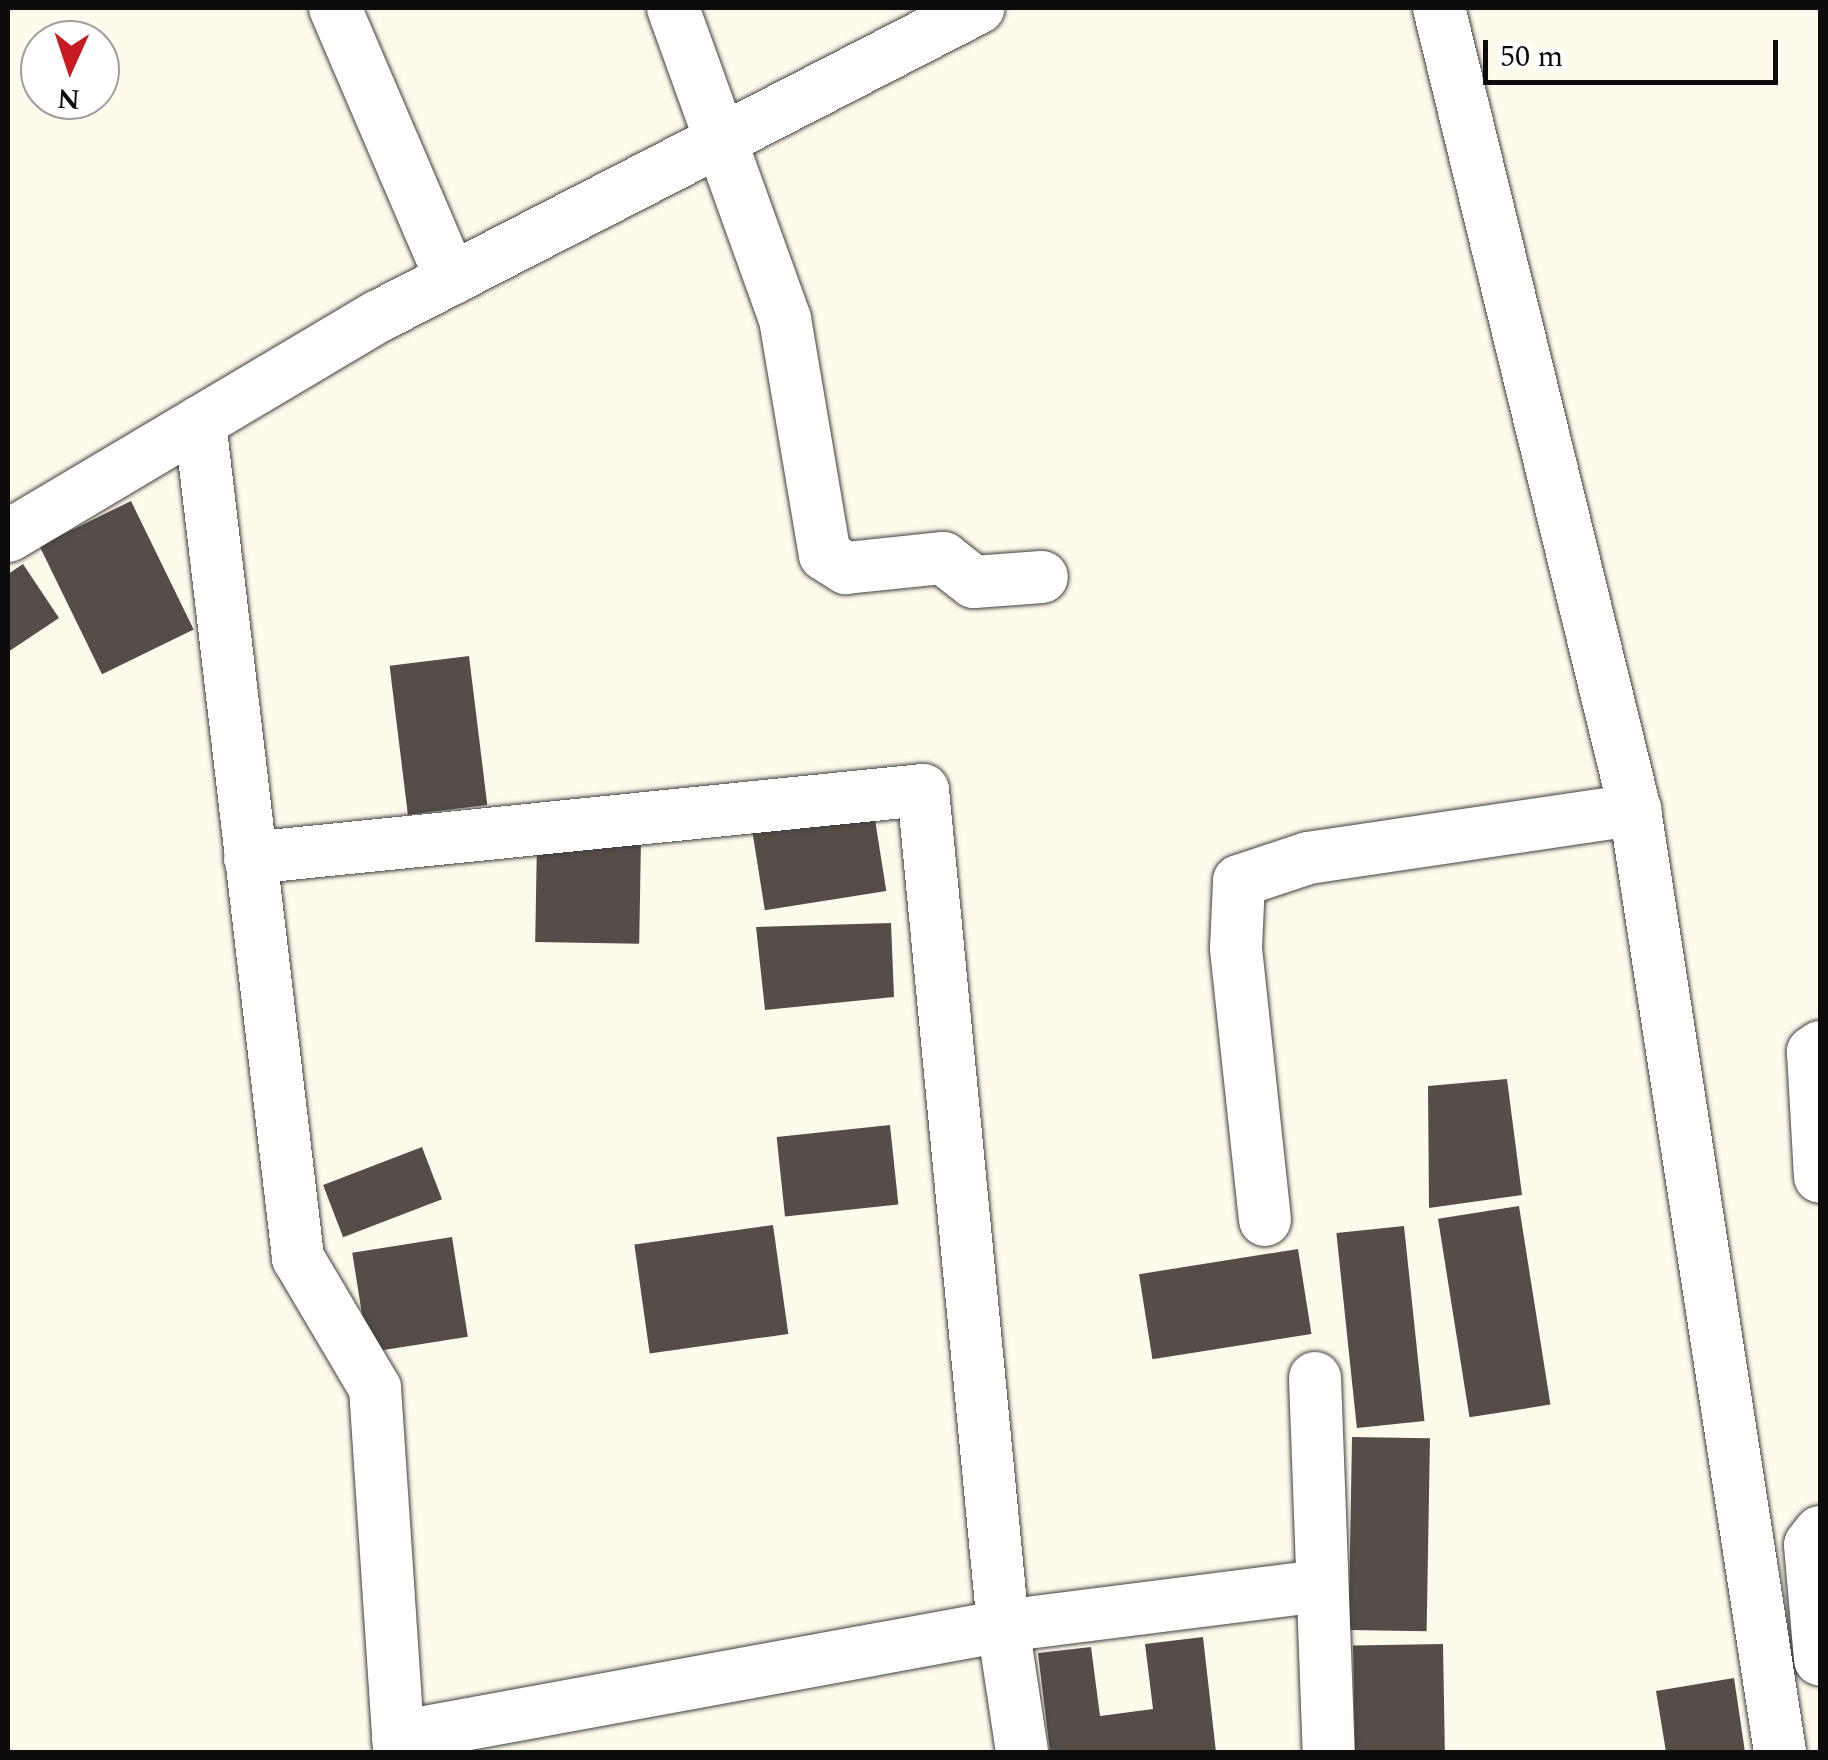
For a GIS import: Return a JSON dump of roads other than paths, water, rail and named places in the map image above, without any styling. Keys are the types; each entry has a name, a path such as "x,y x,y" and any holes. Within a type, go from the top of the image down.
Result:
{"street":[{"path":"334,8 451,279"},
{"path":"673,8 724,139 785,319 825,555 846,568 944,558 974,582 1042,576"},
{"path":"8,536 451,279 978,8"},
{"path":"1439,8 1635,810 1780,1752"},
{"path":"200,422 298,1258 375,1388 399,1745 1002,1626 1320,1586"},
{"path":"250,858 923,790 1002,1626 1022,1752"},
{"path":"1265,1220 1236,948 1239,881 1308,858 1635,810"},
{"path":"1820,1047 1813,1052 1820,1177"},
{"path":"1315,1378 1328,1752"},
{"path":"1820,1532 1810,1545 1820,1660"}]}
